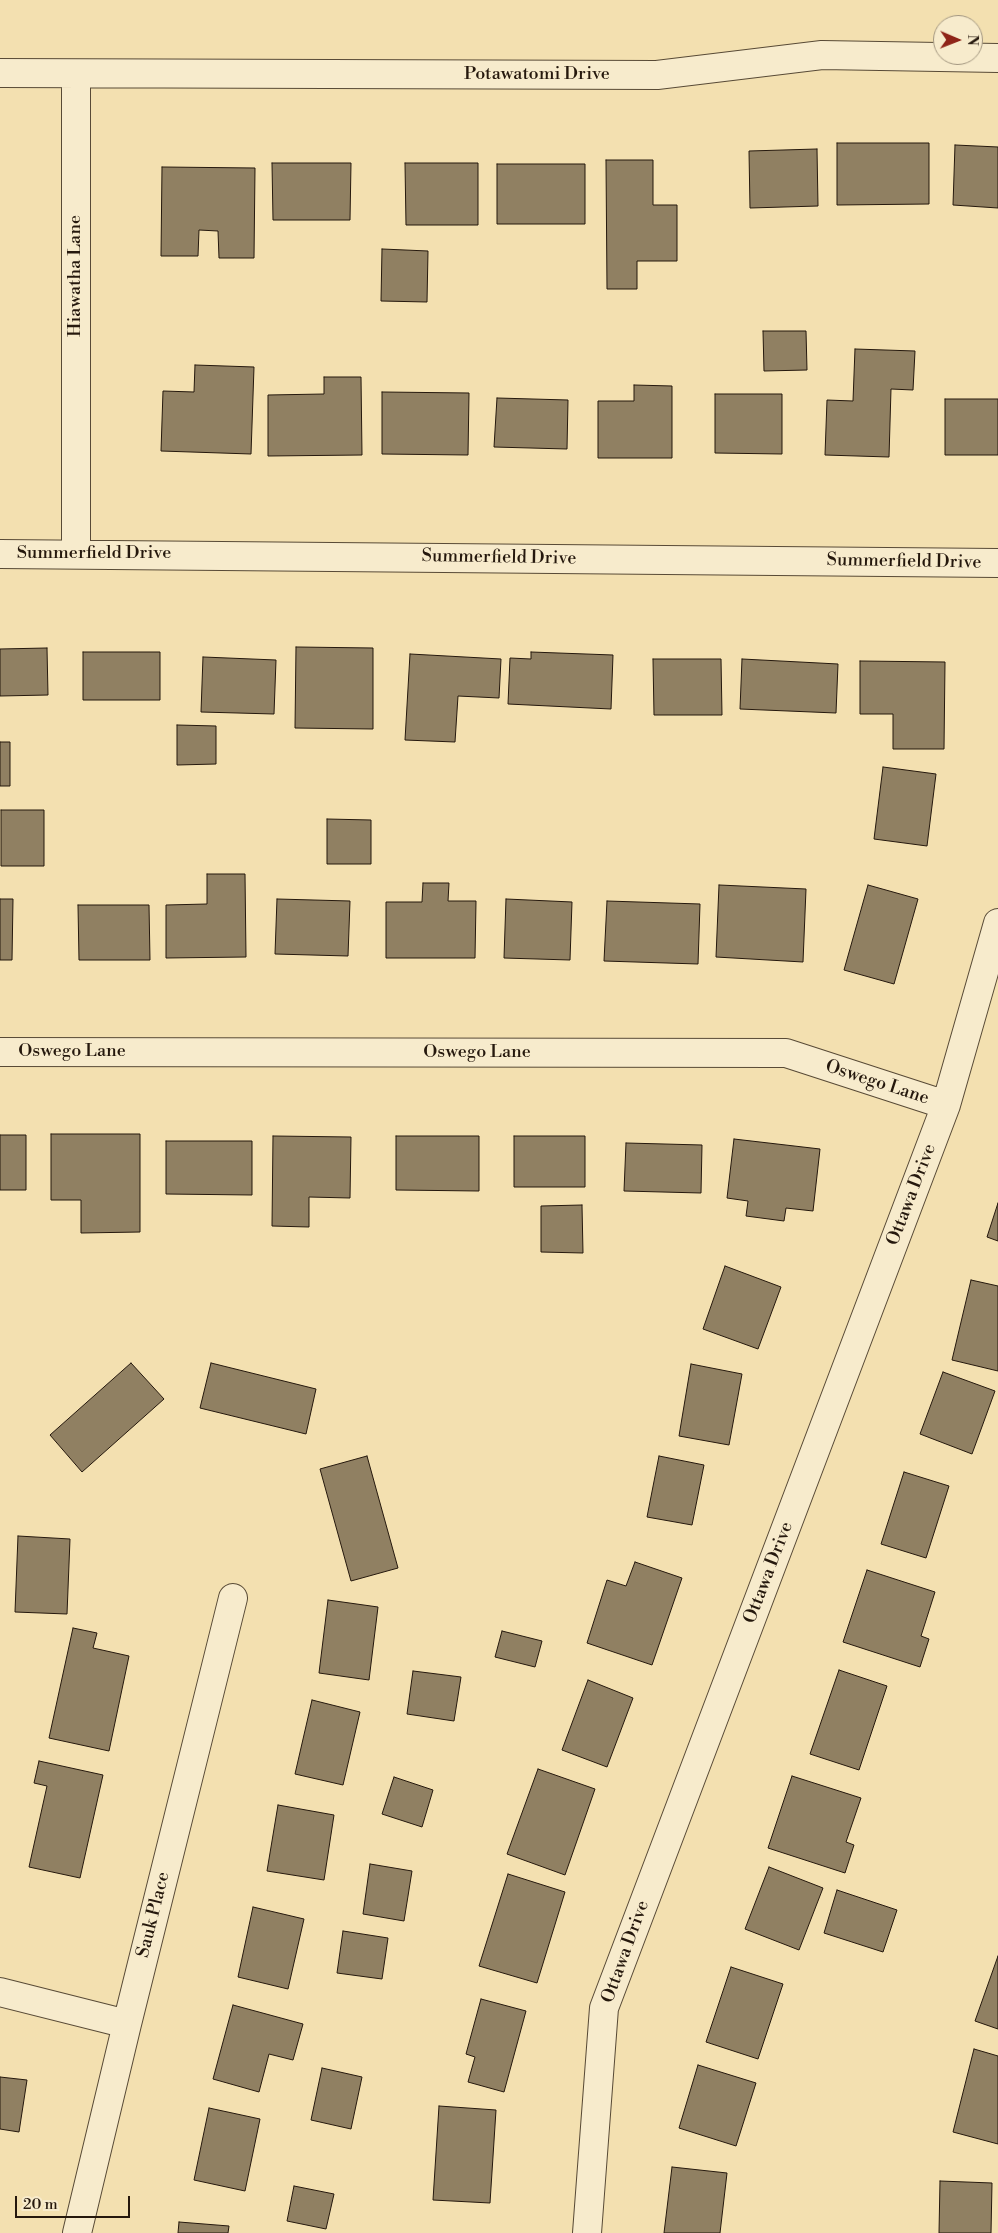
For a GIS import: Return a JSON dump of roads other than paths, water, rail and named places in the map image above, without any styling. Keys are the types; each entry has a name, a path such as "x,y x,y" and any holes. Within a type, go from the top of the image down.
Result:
{"street":[{"name":"Potawatomi Drive","path":"76,74 657,75 822,55 998,58"},
{"path":"0,73 76,74"},
{"name":"Hiawatha Lane","path":"76,74 76,553"},
{"name":"Summerfield Drive","path":"0,554 76,553 998,563"},
{"name":"Ottawa Drive","path":"588,2233 604,2008 946,1105 998,923"},
{"name":"Oswego Lane","path":"0,1052 786,1054 946,1105"},
{"name":"Sauk Place","path":"77,2233 233,1598"},
{"path":"0,1992 127,2024"}]}
